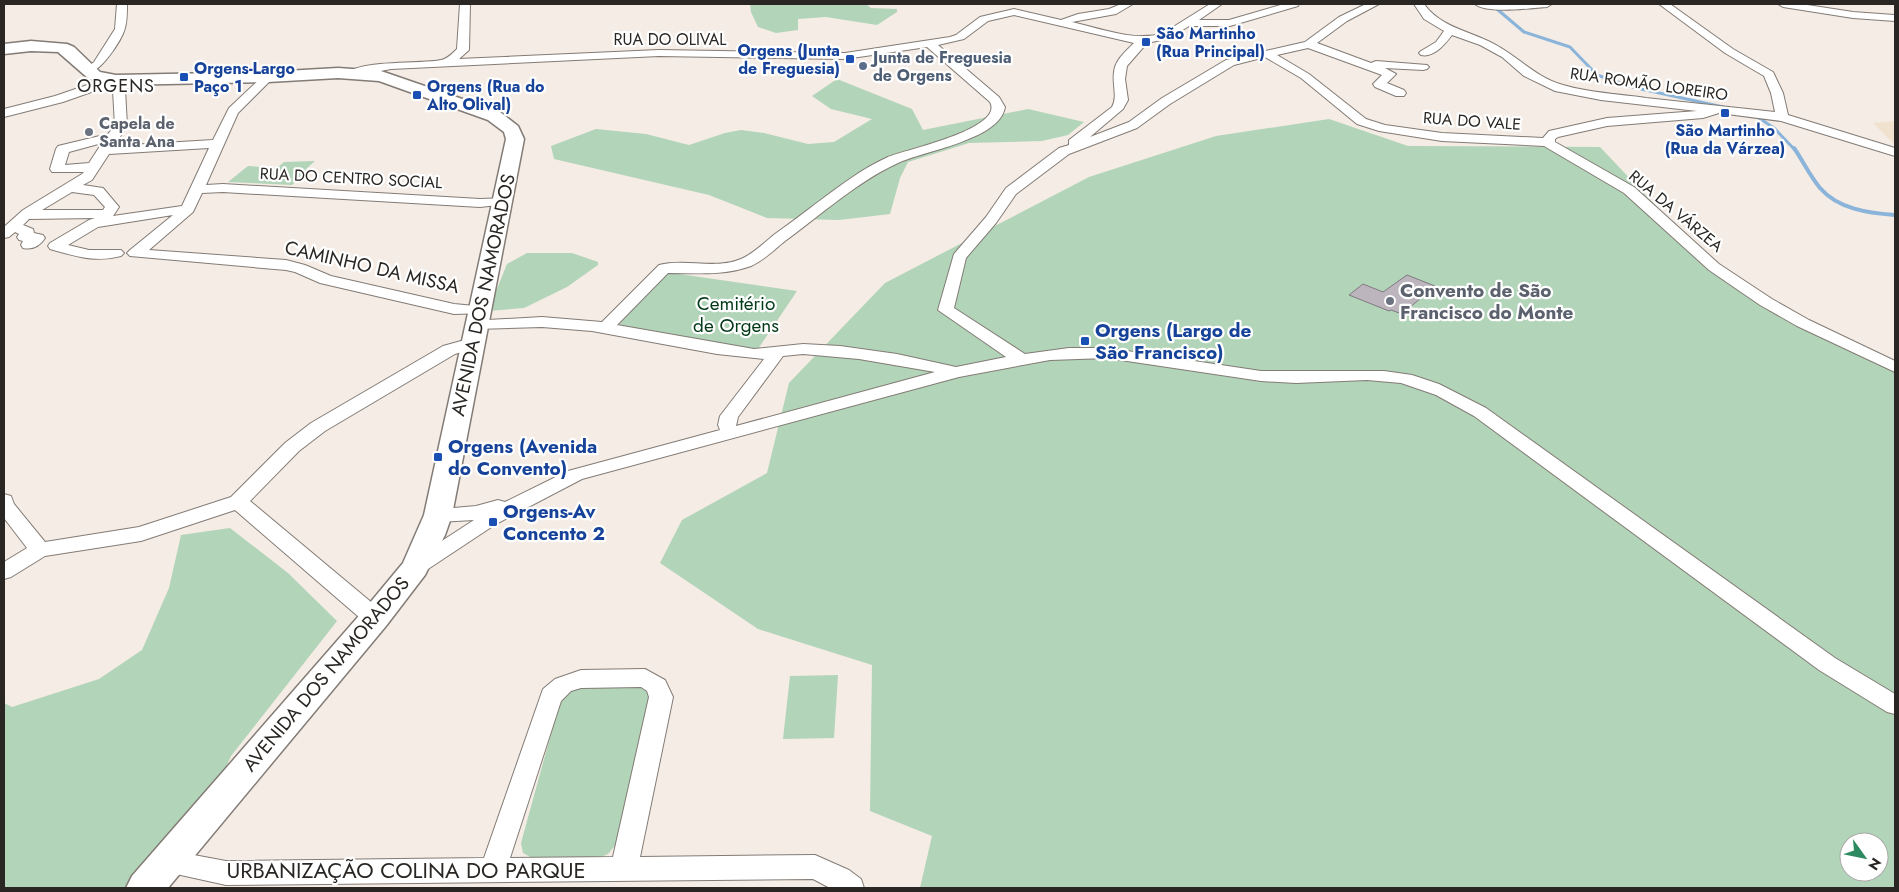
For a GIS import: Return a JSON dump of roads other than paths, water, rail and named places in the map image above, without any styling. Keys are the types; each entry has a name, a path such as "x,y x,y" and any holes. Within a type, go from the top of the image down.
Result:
{"street":[{"path":"4,113 59,99 94,78 98,64 120,28 122,4"},
{"path":"448,63 463,50 465,4"},
{"path":"1003,13 1005,9 1015,4"},
{"path":"1060,23 1074,16 1113,12 1128,4"},
{"path":"1003,13 1025,13 1060,23 1143,40 1162,38 1217,4"},
{"path":"1188,23 1230,23 1294,4"},
{"path":"1064,151 1133,125 1166,101 1224,65 1309,44 1343,19 1374,4"},
{"name":"RUA ROMÃO LOREIRO","path":"1419,4 1428,17 1453,32 1484,43 1506,55 1528,74 1559,88 1601,96 1782,117 1895,152"},
{"path":"1480,4 1548,4"},
{"path":"1664,4 1729,52 1769,74 1777,93 1782,117"},
{"path":"1783,4 1894,18"},
{"name":"RUA DO OLIVAL","path":"354,73 383,67 418,64 659,53 845,56 931,45 960,37 984,19 1003,13"},
{"path":"1425,53 1439,45 1448,33 1453,32"},
{"path":"1020,358 946,310 959,256 991,220 1011,191 1117,109 1122,100 1119,74 1121,63 1143,40"},
{"path":"1309,44 1390,74 1379,84 1400,93"},
{"path":"606,327 664,268 718,269 747,262 861,178 893,160 963,138 998,113 999,107 995,100 931,45"},
{"path":"1439,45 1451,48"},
{"path":"4,49 31,46 62,47 68,50 94,78 119,87 145,80"},
{"name":"RUA DO VALE","path":"1267,54 1305,76 1349,112 1353,118 1366,125 1439,138 1549,142"},
{"path":"1365,65 1382,63 1423,67"},
{"name":"RUA DO OLIVAL","path":"381,76 388,71 418,64"},
{"name":"AVENIDA DOS NAMORADOS","path":"94,78 145,80 354,73 381,76 494,116 512,130 514,139 513,153 434,525 415,568 375,618 145,888"},
{"path":"26,215 105,217 188,209 234,111 268,77"},
{"path":"8,230 26,215 87,177 121,126 119,87"},
{"path":"1549,142 1549,137 1554,134 1606,122 1703,114 1717,110"},
{"path":"93,167 57,169 63,149 113,137"},
{"name":"RUA DA VÁRZEA","path":"1549,142 1549,144 1629,190 1714,267 1766,302 1804,323 1889,364"},
{"path":"106,150 218,144"},
{"path":"70,188 98,191 112,207 105,217 55,246 89,255 116,253"},
{"name":"RUA DO CENTRO SOCIAL","path":"197,189 223,188 480,203 502,201"},
{"name":"CAMINHO DA MISSA","path":"188,209 176,221 135,253 286,265 300,268 326,280 454,309 476,326"},
{"path":"8,230 28,232 24,237 33,242 56,236 68,238"},
{"path":"4,572 40,550 140,534 238,502 292,447 318,427 449,350 476,326 560,323 606,327 756,355 801,349 849,352 900,360 956,372"},
{"path":"731,432 727,425 729,416 778,352"},
{"path":"415,568 489,519 575,475 956,372 1020,358 1107,352 1261,376 1303,378 1379,376 1401,378 1452,394 1480,412 1827,664 1895,706"},
{"path":"434,525 532,496"},
{"path":"4,501 4,505 40,550"},
{"path":"238,502 375,618"},
{"path":"434,525 458,530 489,519"},
{"path":"493,870 551,696 563,685 581,679 645,678 657,686 660,697 624,869"},
{"name":"URBANIZAÇÃO COLINA DO PARQUE","path":"167,862 226,872 815,867 839,879 851,888"}],"waterway":[{"path":"1491,4 1524,32 1570,47 1597,75 1632,87 1723,107"},
{"path":"1759,118 1774,128 1795,150"},
{"path":"1794,148 1820,188 1836,201 1854,209 1895,215"}],"place":[{"name":"São Martinho (Rua Principal)","path":"1146,42"},
{"name":"Orgens (Junta de Freguesia)","path":"850,59"},
{"name":"Junta de Freguesia de Orgens","path":"863,66"},
{"name":"Orgens-Largo Paço 1","path":"184,77"},
{"name":"Orgens (Rua do Alto Olival)","path":"417,95"},
{"name":"São Martinho (Rua da Várzea)","path":"1725,113"},
{"name":"Capela de Santa Ana","path":"89,132"},
{"name":"Convento de São Francisco do Monte","path":"1390,301"},
{"name":"Orgens (Largo de São Francisco)","path":"1085,341"},
{"name":"Orgens (Avenida do Convento)","path":"438,457"},
{"name":"Orgens-Av Concento 2","path":"493,522"}],"district":[{"name":"ORGENS","path":"116,86"}],"park label":[{"name":"Cemitério de Orgens","path":"736,314"}]}
